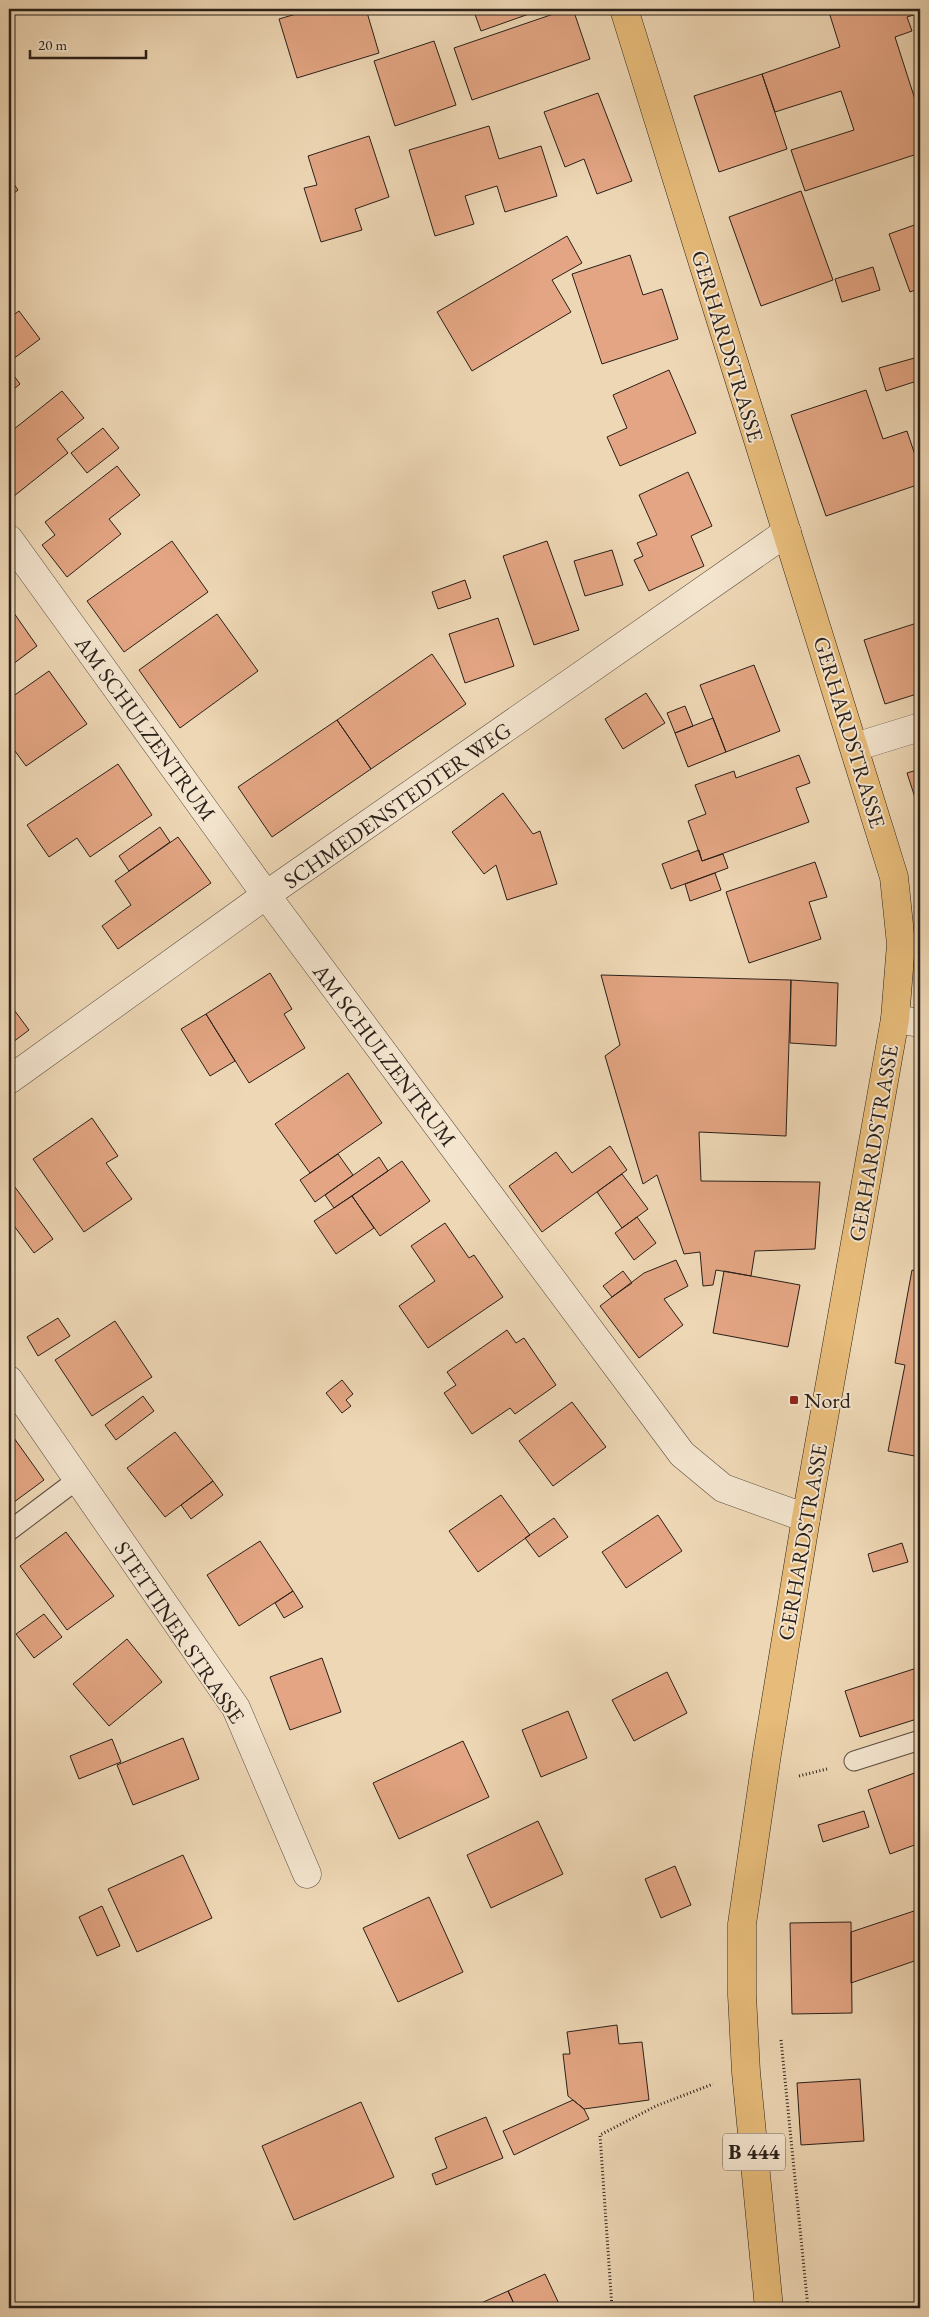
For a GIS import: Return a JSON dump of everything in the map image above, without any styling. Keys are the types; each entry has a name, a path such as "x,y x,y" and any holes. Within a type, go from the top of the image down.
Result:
{"main road":[{"name":"GERHARDSTRASSE","path":"624,9 894,877 908,1021 806,1518 767,1754 742,1924 742,1995 746,2072 769,2308"}],"street":[{"name":"SCHMEDENSTEDTER WEG","path":"9,1080 266,896 787,532"},
{"name":"AM SCHULZENTRUM","path":"9,539 266,896 682,1454 723,1488 806,1518"},
{"path":"855,747 920,727"},
{"name":"STETTINER STRASSE","path":"9,1380 236,1708 308,1874"}],"lane":[{"path":"9,1531 78,1479"},
{"path":"854,1761 920,1740"}],"path":[{"path":"767,1754 788,1780 854,1761"},
{"path":"781,2036 808,2308"},
{"path":"612,2308 600,2135 656,2106 721,2081"}],"building":[{"path":"313,9 366,9 379,53 297,78 279,19"},
{"path":"473,9 543,9 481,31"},
{"path":"568,9 573,9 590,59 472,100 454,48"},
{"path":"828,9 920,9 920,13 907,17 912,31 895,37 920,115 920,153 805,191 791,150 854,130 841,91 775,112 762,74 840,47"},
{"path":"434,41 456,105 395,126 374,61"},
{"path":"762,74 787,149 719,172 694,96"},
{"path":"598,93 632,181 597,194 584,159 565,167 544,112"},
{"path":"489,126 499,159 541,146 557,196 505,212 497,186 465,196 474,224 435,236 409,150"},
{"path":"369,136 389,197 355,209 362,230 321,242 304,188 317,185 308,156"},
{"path":"9,177 18,190 9,197"},
{"path":"801,191 833,280 761,306 729,217"},
{"path":"920,223 920,288 910,292 889,234"},
{"path":"567,236 582,263 552,280 571,312 472,371 437,312"},
{"path":"630,255 643,295 662,289 678,339 602,364 572,274"},
{"path":"873,267 880,290 842,302 835,279"},
{"path":"19,311 40,339 9,362 9,318"},
{"path":"918,357 920,380 886,391 879,368"},
{"path":"9,369 20,384 9,393"},
{"path":"669,370 696,433 620,466 607,437 627,428 613,395"},
{"path":"866,390 883,439 907,431 920,470 920,484 826,516 791,415"},
{"path":"62,391 84,418 57,439 68,453 9,500 9,433"},
{"path":"103,428 119,448 87,473 71,453"},
{"path":"117,466 140,495 109,519 121,534 67,577 42,545 55,535 45,522"},
{"path":"688,472 712,526 691,536 704,566 649,591 634,560 643,556 637,543 657,535 639,495"},
{"path":"172,541 208,592 124,652 87,601"},
{"path":"547,541 579,630 534,645 503,556"},
{"path":"612,550 623,585 585,596 574,561"},
{"path":"465,580 471,598 438,609 432,592"},
{"path":"9,606 37,646 9,667"},
{"path":"217,614 258,671 180,728 139,670"},
{"path":"498,618 514,666 465,683 449,634"},
{"path":"920,622 920,693 885,704 864,640"},
{"path":"432,654 466,704 371,769 337,720"},
{"path":"754,665 780,731 726,752 700,685"},
{"path":"49,671 87,724 26,766 9,743 9,699"},
{"path":"646,693 665,723 623,749 605,719"},
{"path":"685,706 693,726 675,733 667,713"},
{"path":"713,718 726,752 688,767 675,733"},
{"path":"337,720 371,769 272,837 238,787"},
{"path":"799,755 810,783 796,788 809,822 702,861 688,821 706,814 695,785 734,771 736,778"},
{"path":"118,764 152,815 90,857 77,838 49,857 27,825"},
{"path":"920,769 920,813 907,773"},
{"path":"503,793 533,834 540,831 557,884 507,900 496,865 484,874 452,832"},
{"path":"160,827 170,842 129,871 119,856"},
{"path":"178,837 211,883 118,949 102,926 131,905 115,881"},
{"path":"699,850 702,861 723,854 728,868 671,889 662,864"},
{"path":"815,862 827,897 809,902 821,939 749,963 726,892"},
{"path":"715,873 721,890 690,901 685,884"},
{"path":"270,973 292,1009 284,1014 305,1048 249,1083 206,1014"},
{"path":"601,975 791,980 786,1136 699,1132 701,1181 820,1182 815,1249 755,1251 751,1276 716,1270 713,1285 703,1286 700,1252 684,1254 657,1175 643,1184 605,1056 620,1045"},
{"path":"791,980 838,983 836,1046 790,1043"},
{"path":"9,1003 29,1030 9,1045"},
{"path":"206,1014 235,1061 210,1076 181,1029"},
{"path":"348,1073 382,1123 310,1173 275,1124"},
{"path":"92,1118 118,1156 106,1163 132,1199 84,1232 33,1159"},
{"path":"610,1146 627,1170 542,1232 509,1186 556,1152 572,1173"},
{"path":"338,1154 353,1175 315,1202 300,1180"},
{"path":"379,1157 388,1171 334,1208 325,1195"},
{"path":"402,1161 430,1201 380,1236 352,1196"},
{"path":"622,1174 648,1209 622,1228 597,1192"},
{"path":"9,1179 53,1239 34,1253 9,1219"},
{"path":"352,1196 374,1228 336,1254 314,1221"},
{"path":"637,1217 656,1243 634,1260 615,1233"},
{"path":"445,1223 469,1258 474,1255 503,1297 428,1348 399,1306 435,1281 411,1246"},
{"path":"676,1260 688,1286 664,1299 683,1325 639,1358 600,1306 644,1273"},
{"path":"912,1270 920,1272 920,1457 888,1451 905,1365 895,1363"},
{"path":"623,1271 632,1283 612,1297 603,1286"},
{"path":"724,1271 800,1285 788,1347 713,1333"},
{"path":"58,1318 70,1336 38,1356 27,1337"},
{"path":"115,1321 152,1377 92,1416 55,1360"},
{"path":"507,1330 516,1343 524,1338 556,1385 515,1414 510,1408 472,1434 444,1393 456,1385 447,1372"},
{"path":"342,1380 353,1394 346,1400 351,1406 342,1413 326,1393"},
{"path":"143,1396 154,1411 116,1440 105,1425"},
{"path":"572,1402 606,1447 553,1486 519,1441"},
{"path":"9,1431 44,1480 10,1505 9,1503"},
{"path":"175,1432 213,1481 165,1517 127,1468"},
{"path":"213,1481 223,1495 191,1519 181,1505"},
{"path":"501,1495 530,1535 478,1572 449,1531"},
{"path":"658,1515 682,1551 626,1588 602,1552"},
{"path":"554,1518 568,1537 539,1557 525,1538"},
{"path":"66,1532 114,1596 67,1630 20,1566"},
{"path":"260,1541 293,1591 239,1626 207,1575"},
{"path":"902,1543 908,1562 873,1572 868,1554"},
{"path":"293,1591 303,1607 284,1618 275,1603"},
{"path":"44,1614 62,1637 34,1658 16,1634"},
{"path":"127,1639 162,1682 109,1726 73,1684"},
{"path":"322,1658 341,1712 290,1730 270,1677"},
{"path":"920,1667 920,1718 860,1737 845,1691"},
{"path":"667,1672 687,1713 634,1741 612,1700"},
{"path":"568,1711 587,1758 541,1777 522,1730"},
{"path":"183,1738 199,1779 133,1805 117,1765"},
{"path":"112,1739 121,1762 79,1779 70,1756"},
{"path":"463,1741 489,1797 399,1839 373,1783"},
{"path":"920,1771 920,1843 890,1854 868,1790"},
{"path":"864,1811 869,1827 823,1842 818,1825"},
{"path":"538,1821 563,1874 491,1908 467,1855"},
{"path":"183,1855 212,1918 137,1952 108,1889"},
{"path":"675,1866 691,1905 661,1918 645,1879"},
{"path":"429,1897 463,1972 398,2002 363,1928"},
{"path":"102,1906 120,1946 97,1956 79,1917"},
{"path":"920,1909 920,1959 851,1983 851,1932"},
{"path":"851,1922 852,2013 792,2014 790,1923"},
{"path":"617,2025 619,2044 642,2042 649,2100 584,2109 568,2096 563,2054 570,2054 567,2032"},
{"path":"860,2079 864,2141 801,2145 797,2083"},
{"path":"573,2100 584,2109 589,2119 514,2155 503,2131"},
{"path":"361,2102 394,2177 294,2220 262,2146"},
{"path":"486,2117 503,2158 436,2185 432,2174 447,2168 435,2138"},
{"path":"545,2274 561,2308 516,2308 508,2291"},
{"path":"508,2291 516,2308 470,2308"}],"place":[{"name":"Nord","path":"794,1400"}]}
